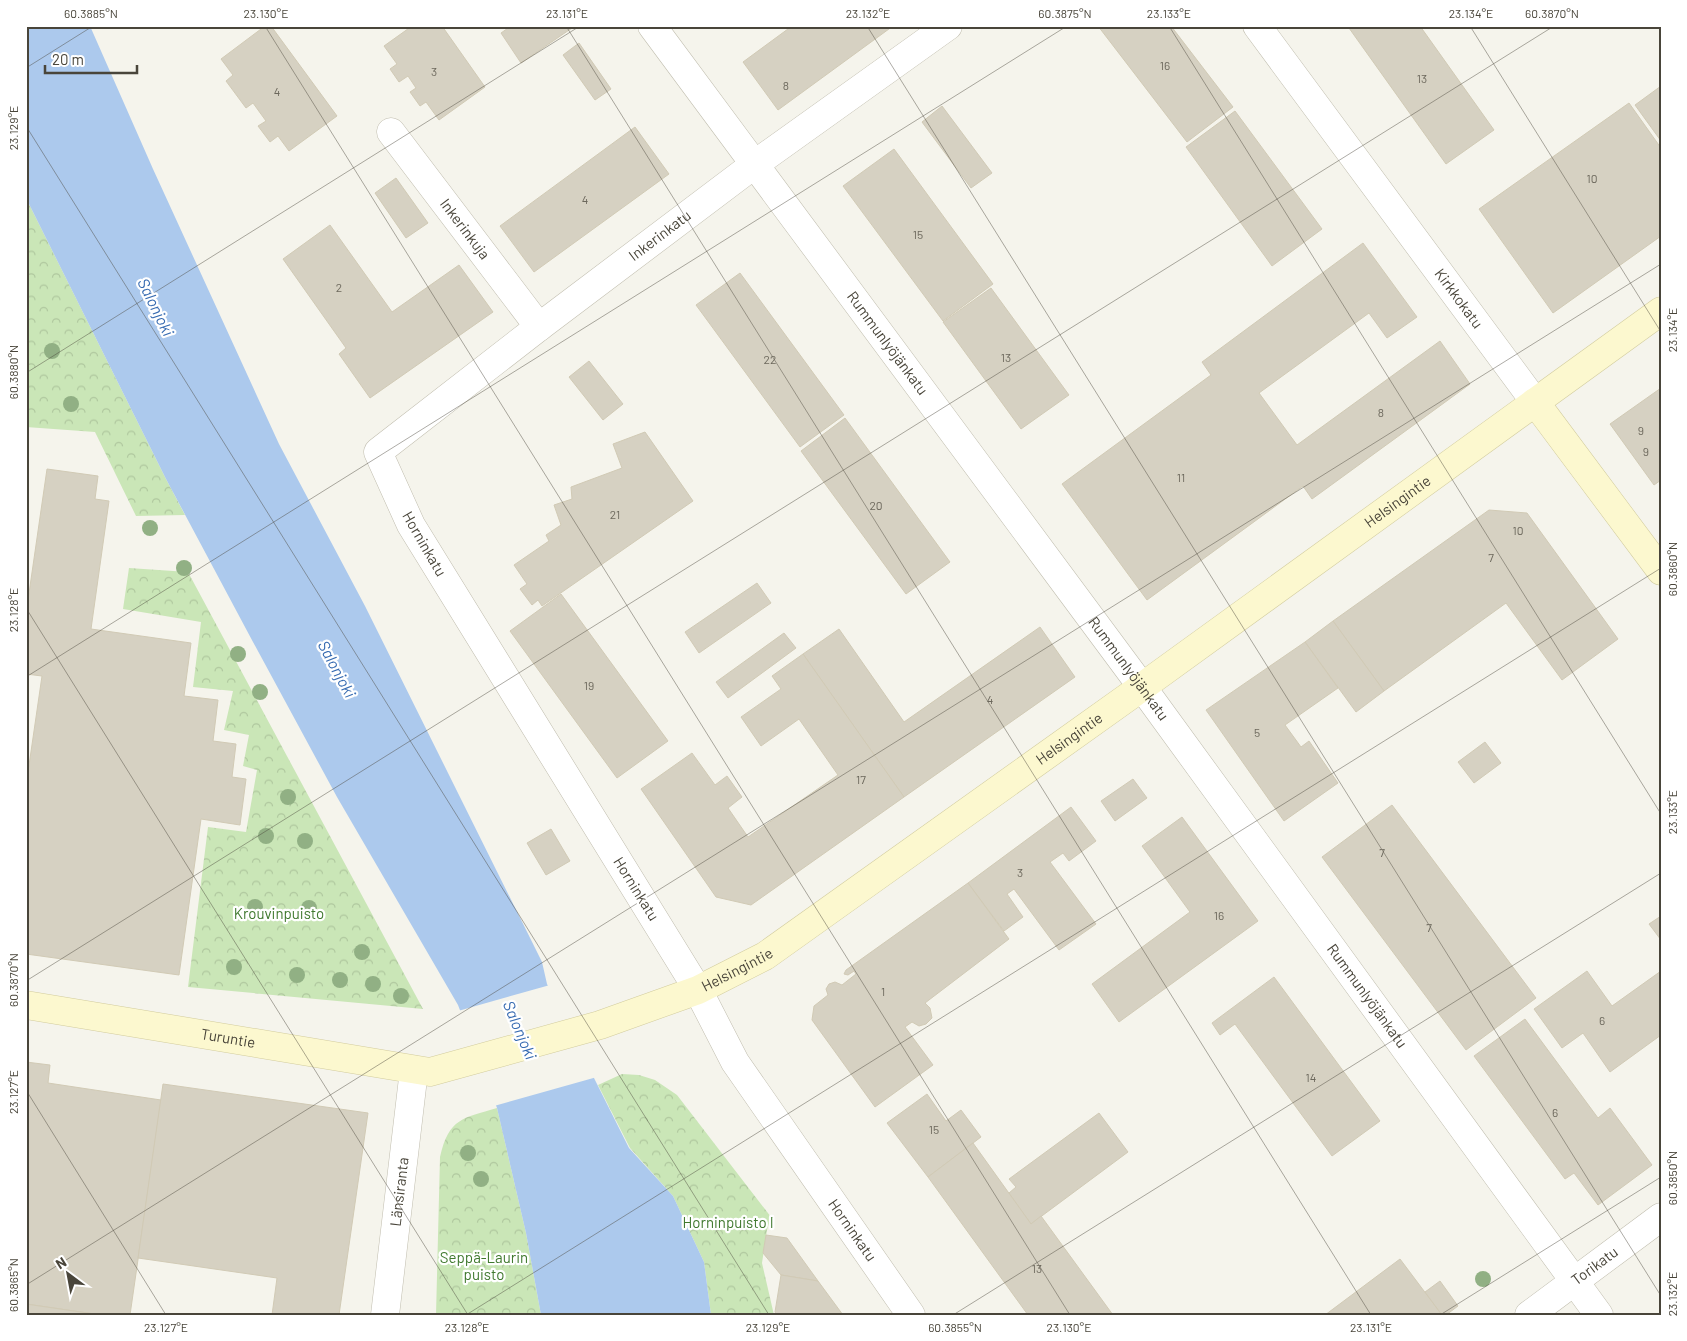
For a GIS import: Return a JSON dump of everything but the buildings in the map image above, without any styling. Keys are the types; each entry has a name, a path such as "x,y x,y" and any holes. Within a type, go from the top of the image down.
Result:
{"main road":[{"name":"Helsingintie","path":"422,1071 600,1025 698,990 765,956 1142,687 1661,311"},
{"name":"Kirkkokatu","path":"1535,402 1661,571"},
{"name":"Turuntie","path":"26,1005 422,1071"}],"street":[{"name":"Rummunlyöjänkatu","path":"652,26 1142,687 1598,1315"},
{"name":"Inkerinkatu","path":"378,452 539,326 755,164 948,26"},
{"name":"Kirkkokatu","path":"1257,26 1535,402"},
{"name":"Inkerinkuja","path":"391,132 539,326"},
{"name":"Horninkatu","path":"378,452 411,525 698,990 735,1062 911,1315"},
{"name":"Länsiranta","path":"385,1315 422,1071"},
{"name":"Torikatu","path":"1529,1315 1661,1218"}],"green space":[{"path":"26,198 185,515 136,516 95,432 26,427"},
{"name":"Krouvinpuisto","path":"129,568 188,572 423,1009 188,987 208,827 246,832 257,770 243,766 249,735 224,730 233,691 193,687 201,622 123,609"},
{"name":"Horninpuisto I","path":"622,1074 639,1075 655,1080 677,1095 771,1217 762,1263 774,1315 711,1315 704,1262 673,1196 630,1148 598,1085"},
{"name":"Seppä-Laurin puisto","path":"497,1108 526,1233 541,1315 436,1315 440,1157 448,1134 453,1127 475,1114"}],"water":[{"name":"Salonjoki","path":"26,26 90,26 153,169 279,444 365,606 542,962 547,984 629,1148 673,1196 704,1262 711,1315 541,1315 526,1233 497,1108 458,1005 337,797 253,642 166,479 26,198"}],"pier":[{"path":"550,985 597,1077 494,1106 458,1011"}]}
